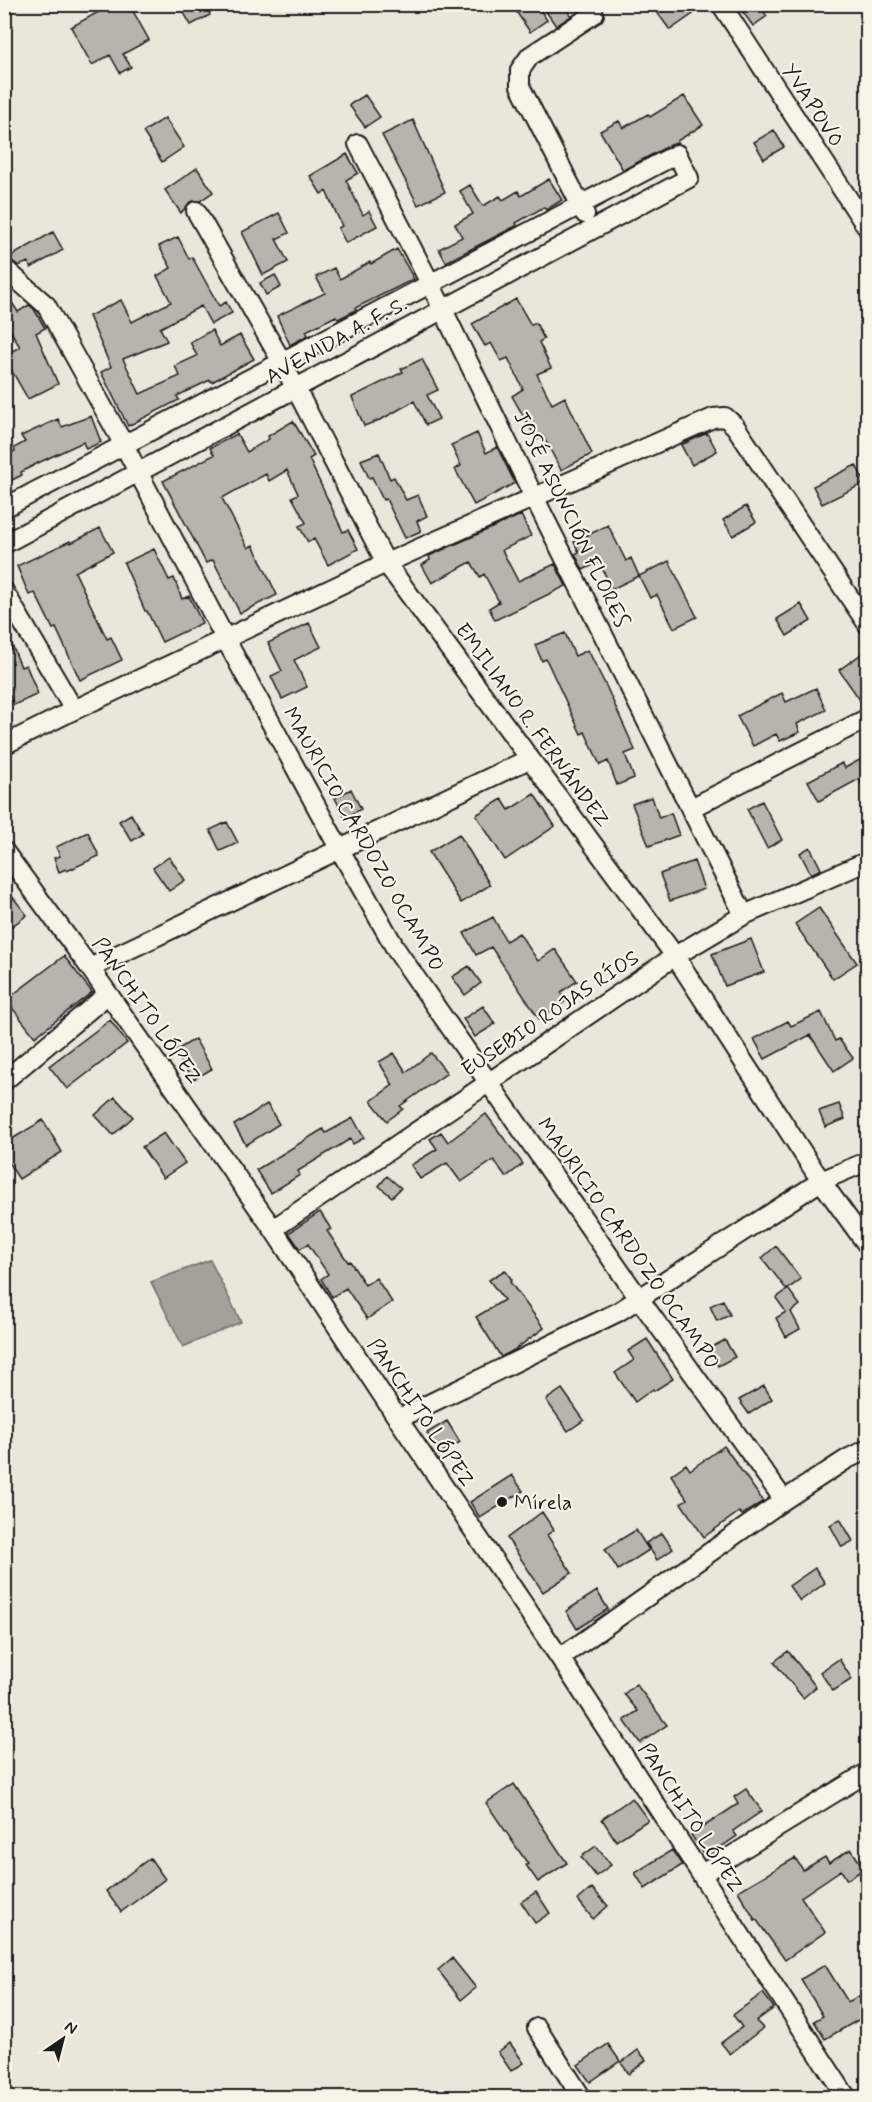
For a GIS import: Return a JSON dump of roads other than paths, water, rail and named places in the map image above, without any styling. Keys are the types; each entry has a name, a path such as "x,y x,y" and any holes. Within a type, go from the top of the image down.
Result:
{"street":[{"name":"YVAPOVO","path":"721,4 867,230"},
{"path":"593,229 520,86 520,70 530,56 594,14"},
{"name":"JOSÉ ASUNCIÓN FLORES","path":"358,144 430,283 534,497 744,915"},
{"name":"AVENIDA A. F. S.","path":"4,508 677,154 689,178 4,543"},
{"name":"EMILIANO R. FERNÁNDEZ","path":"196,211 282,362 386,563 675,956 821,1181 867,1246"},
{"name":"MAURICIO CARDOZO OCAMPO","path":"4,268 46,305 139,472 226,640 397,951 490,1081 640,1300 784,1500"},
{"path":"4,745 386,563 713,418 725,417 735,426 867,625"},
{"path":"4,591 74,710"},
{"path":"691,808 867,718"},
{"path":"90,968 529,759"},
{"name":"PANCHITO LÓPEZ","path":"4,851 90,968 273,1229 560,1658 847,2097"},
{"name":"EUSEBIO ROJAS RÍOS","path":"273,1229 675,956 744,915 867,861"},
{"path":"4,1081 108,994"},
{"path":"398,1419 640,1300 821,1181 867,1161"},
{"path":"560,1658 784,1500 847,1459 867,1449"},
{"path":"702,1874 867,1772"},
{"path":"537,2028 582,2097"}],"place":[{"name":"Mírela","path":"502,1502"}]}
